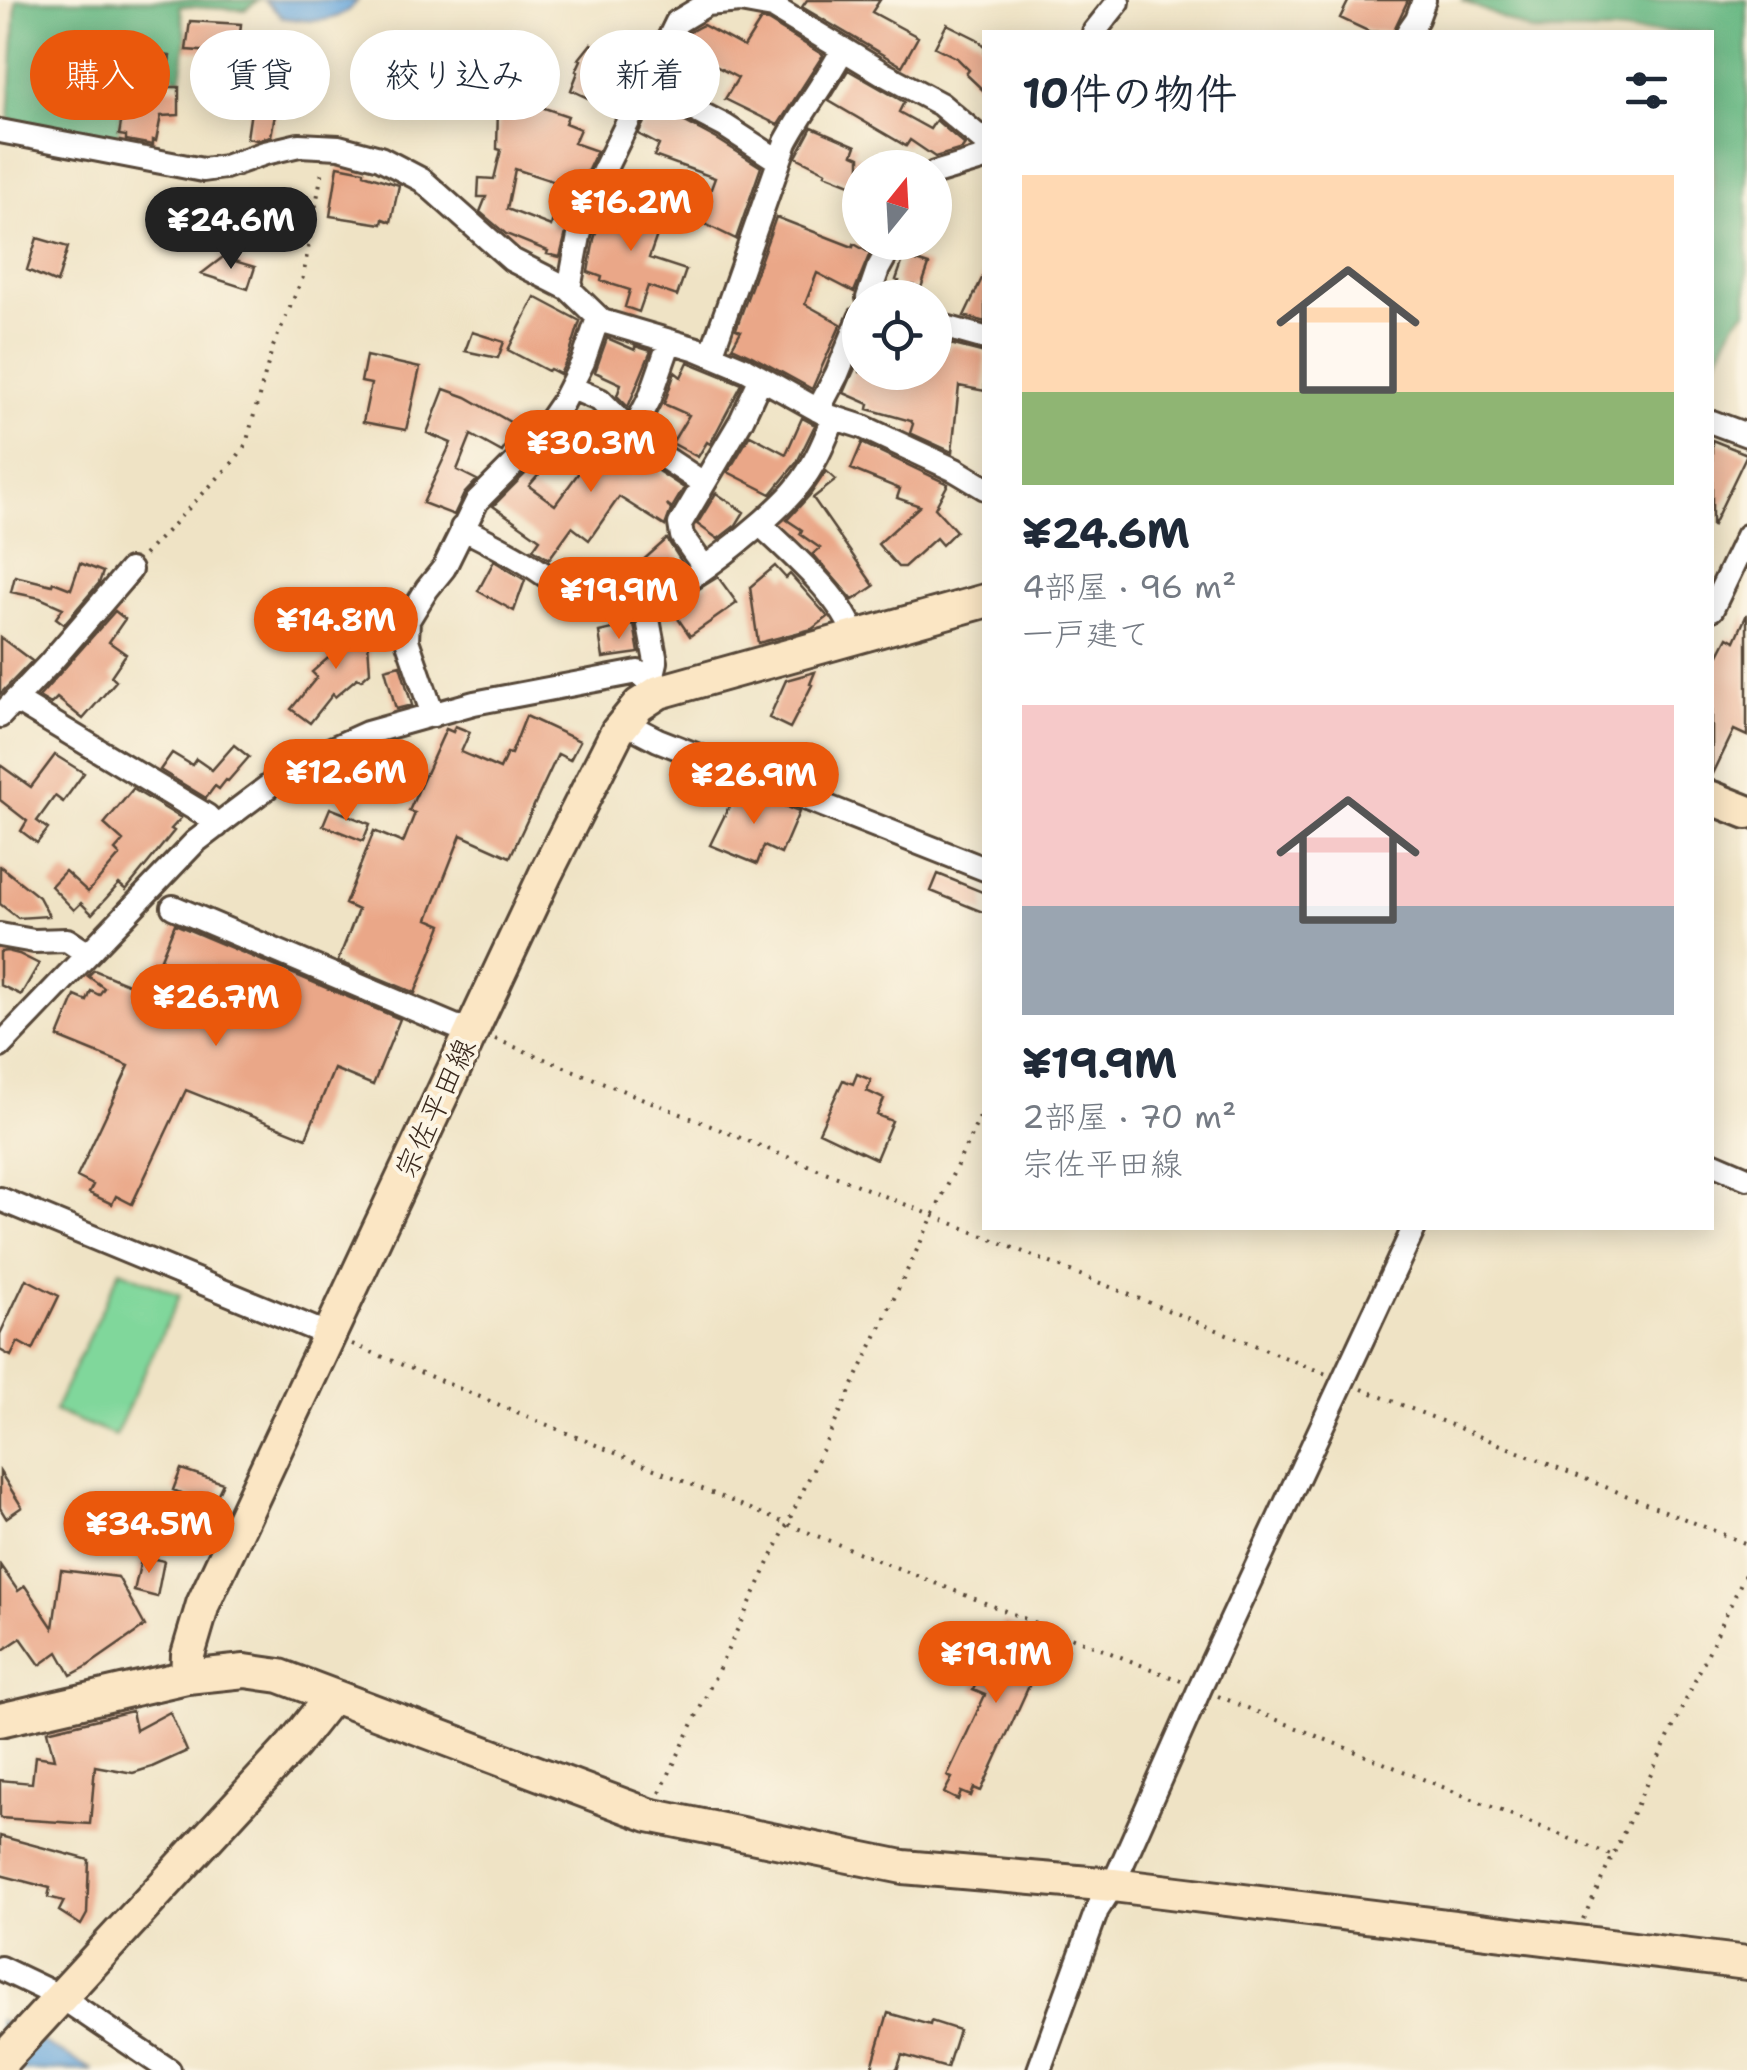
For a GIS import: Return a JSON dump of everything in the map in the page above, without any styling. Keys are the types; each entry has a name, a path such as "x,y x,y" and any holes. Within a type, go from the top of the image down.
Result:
{"street":[{"path":"673,30 677,22 707,4 740,0 773,7 940,104 982,139"},
{"path":"1409,30 1424,0"},
{"path":"1096,30 1118,2"},
{"path":"711,355 786,142 843,49"},
{"path":"570,290 588,200 629,120"},
{"path":"713,120 779,161"},
{"path":"0,131 202,170 225,168 299,145 338,147 380,158 422,180 512,260 570,290 602,321 711,355 982,486"},
{"path":"952,170 982,159"},
{"path":"433,714 407,640 408,620 444,568 476,501 533,445 583,362 598,318"},
{"path":"952,329 982,337"},
{"path":"632,433 650,398 670,341"},
{"path":"462,528 530,565 580,600 614,612 645,604 746,537 796,490 818,458 842,362"},
{"path":"704,567 682,536 680,524 742,420 761,378"},
{"path":"570,386 600,400 640,442 703,483"},
{"path":"1714,423 1747,435"},
{"path":"760,524 808,569 850,622 855,638"},
{"path":"1714,604 1747,536"},
{"path":"130,570 8,708 208,816 217,826"},
{"name":"宗佐平田線","path":"187,1677 188,1655 202,1604 546,873 617,732 655,687 982,602"},
{"path":"645,604 656,662 655,687"},
{"path":"0,1046 195,842 298,764 367,734 474,702 638,672 655,687"},
{"path":"625,722 658,740 982,869"},
{"path":"1714,799 1747,812"},
{"path":"173,907 454,1026 472,1029"},
{"path":"0,935 34,941 67,940 88,954"},
{"path":"1714,1165 1747,1178"},
{"path":"0,1199 329,1335"},
{"path":"1039,2070 1097,1910 1113,1885 1413,1230"},
{"path":"0,1720 187,1677 246,1671 280,1676 649,1815 903,1868 1113,1885 1747,1962"},
{"path":"0,2063 178,1872 332,1697"},
{"path":"0,1968 62,1997 169,2070"}],"path":[{"path":"130,570 246,444 272,349 303,277 326,147"},
{"path":"472,1029 1747,1544"},
{"path":"649,1815 982,1112"},
{"path":"329,1335 1613,1856"},
{"path":"1573,1941 1747,1570"}],"green space":[{"path":"16,0 259,0 245,10 180,6 186,39 181,78 174,77 170,69 170,30 30,30 30,120 120,120 118,141 9,120"},
{"path":"1461,0 1747,0 1747,310 1736,321 1714,365 1714,30 1528,30"},
{"path":"120,1270 180,1295 115,1436 54,1411"}],"water":[{"path":"264,0 358,0 342,14 314,21 283,18"},
{"path":"0,2020 93,2070 0,2070"}],"building":[{"path":"807,0 880,0 872,12 918,37 902,66 802,7"},
{"path":"1349,0 1408,0 1394,30 1366,30 1340,18"},
{"path":"761,20 823,55 778,125 725,99 738,78 720,68 720,34 744,47"},
{"path":"190,21 241,24 240,30 190,30 190,50 186,50"},
{"path":"947,24 977,39 982,44 982,89 957,58 935,47"},
{"path":"580,62 580,94 571,90"},
{"path":"848,70 904,102 899,112 930,129 936,120 965,145 952,152 925,150 910,140 906,146 829,101"},
{"path":"170,87 179,87 179,115 170,116"},
{"path":"560,113 568,116 565,123 580,129 574,143 597,151 575,197 560,257 506,234 480,212 486,197 478,197 479,178 494,179 501,150 497,149 498,120 560,120","holes":["515,169 562,184 551,226 507,209"]},
{"path":"121,120 160,120 153,145 119,135"},
{"path":"250,120 274,120 271,136 247,138"},
{"path":"645,120 681,120 761,167 736,239 699,221 715,178 654,156 659,145 638,134"},
{"path":"812,127 856,146 854,150 842,150 842,181 796,157"},
{"path":"338,166 399,185 391,222 330,216"},
{"path":"608,196 661,224 649,258 686,270 677,296 648,286 639,312 625,307 630,290 601,281 602,277 588,272"},
{"path":"776,217 842,243 842,260 867,260 859,280 842,280 842,286 817,273 805,304 841,324 812,389 732,347 741,331 736,329"},
{"path":"37,238 68,247 57,283 27,270"},
{"path":"227,254 231,260 255,267 248,289 201,274"},
{"path":"903,260 929,265 924,280 896,280"},
{"path":"982,278 982,321 964,316"},
{"path":"535,297 580,321 560,374 508,350"},
{"path":"472,332 504,342 498,358 465,351"},
{"path":"607,338 635,350 635,346 651,351 628,407 617,396 621,384 595,372"},
{"path":"952,345 982,352 982,390 959,386 952,452 910,433 911,421 868,409 869,404 844,393 952,390"},
{"path":"366,356 420,368 406,430 363,422 371,384 361,382"},
{"path":"688,362 742,384 710,444 707,442 698,457 672,443 689,415 664,404 675,372 681,377"},
{"path":"444,389 517,426 502,452 471,435 457,470 477,480 464,494 454,515 423,503 451,443 427,433"},
{"path":"802,418 815,425 797,462 771,494 728,472 750,435 786,454"},
{"path":"606,428 632,454 684,488 672,508 667,504 671,510 665,526 619,497 589,540 572,527 549,559 533,549 540,539 493,506 534,465 541,472 529,486 555,505 593,453 588,450 600,429"},
{"path":"1714,441 1747,454 1714,523"},
{"path":"862,443 948,484 935,508 956,531 942,545 936,538 904,567 898,567 878,544 920,506 897,498 900,489 851,469"},
{"path":"826,471 836,480 813,498 874,586 853,600 813,554 820,548 787,520"},
{"path":"716,493 744,512 736,525 718,539 697,524"},
{"path":"667,539 683,564 646,587 612,596 643,567 640,563"},
{"path":"494,561 525,580 514,611 478,591"},
{"path":"80,563 103,572 99,583 64,624 56,618 63,608 11,592 15,576 71,589"},
{"path":"775,566 786,578 790,574 828,617 812,629 758,643 750,587"},
{"path":"718,577 737,603 690,636 670,607"},
{"path":"115,611 125,619 109,642 126,654 111,676 116,681 83,719 57,698 51,704 39,697"},
{"path":"1747,614 1747,736 1734,730 1714,772 1714,664 1728,637 1735,641"},
{"path":"348,621 368,643 370,672 335,697 333,694 310,723 291,709 317,677 312,672 334,653 329,648"},
{"path":"634,624 639,653 603,658 599,632"},
{"path":"0,637 32,661 0,694"},
{"path":"400,665 412,705 396,709 385,669"},
{"path":"815,672 790,728 769,718 786,680"},
{"path":"526,716 580,741 570,760 558,754 510,857 461,835 428,919 442,925 415,993 338,961 358,910 345,904 374,831 403,843 415,813 409,811 446,729 453,732 455,726 470,732 461,752 500,769 507,753 511,754"},
{"path":"234,745 249,757 206,798 160,770 172,753 192,765 196,759 212,770"},
{"path":"55,755 84,773 63,802 55,796 37,821 48,829 37,843 21,831 27,821 0,800 0,765 31,787"},
{"path":"738,788 799,812 781,854 764,846 757,864 710,845"},
{"path":"133,789 181,818 126,890 119,884 92,914 81,903 74,910 51,886 65,871 88,892 120,855 115,850 123,841 104,824"},
{"path":"330,808 370,824 363,841 323,825"},
{"path":"0,866 39,897 49,916 18,918 0,904"},
{"path":"938,874 982,892 982,912 931,891"},
{"path":"175,924 400,1019 373,1085 334,1069 306,1138 186,1090 132,1204 116,1196 112,1204 89,1193 93,1185 77,1177 129,1066 58,1037 75,996 87,1001 91,991 99,995 104,988 88,976 94,970 147,992"},
{"path":"7,951 39,964 21,995 0,985 0,952"},
{"path":"857,1074 871,1080 867,1091 884,1099 877,1115 892,1121 876,1159 819,1132 843,1080 853,1084"},
{"path":"26,1279 59,1296 33,1350 18,1342 11,1356 0,1350 0,1334"},
{"path":"181,1469 223,1483 211,1508 173,1490"},
{"path":"0,1472 22,1507 6,1518 0,1508"},
{"path":"142,1556 164,1561 157,1597 134,1591"},
{"path":"0,1565 18,1591 25,1586 53,1628 61,1570 118,1577 145,1626 71,1675 58,1652 40,1665 21,1638 0,1652"},
{"path":"1004,1622 1049,1642 981,1791 974,1788 971,1796 961,1792 958,1800 944,1793 952,1778 947,1776 985,1695 973,1690"},
{"path":"132,1711 136,1730 170,1712 187,1751 133,1773 95,1766 90,1824 0,1818 0,1780 32,1783 35,1756 54,1759 47,1731"},
{"path":"0,1836 89,1860 87,1914 81,1925 59,1911 64,1901 48,1897 50,1888 0,1875"},
{"path":"888,2013 959,2030 947,2068 902,2055 897,2070 872,2067"}]}
